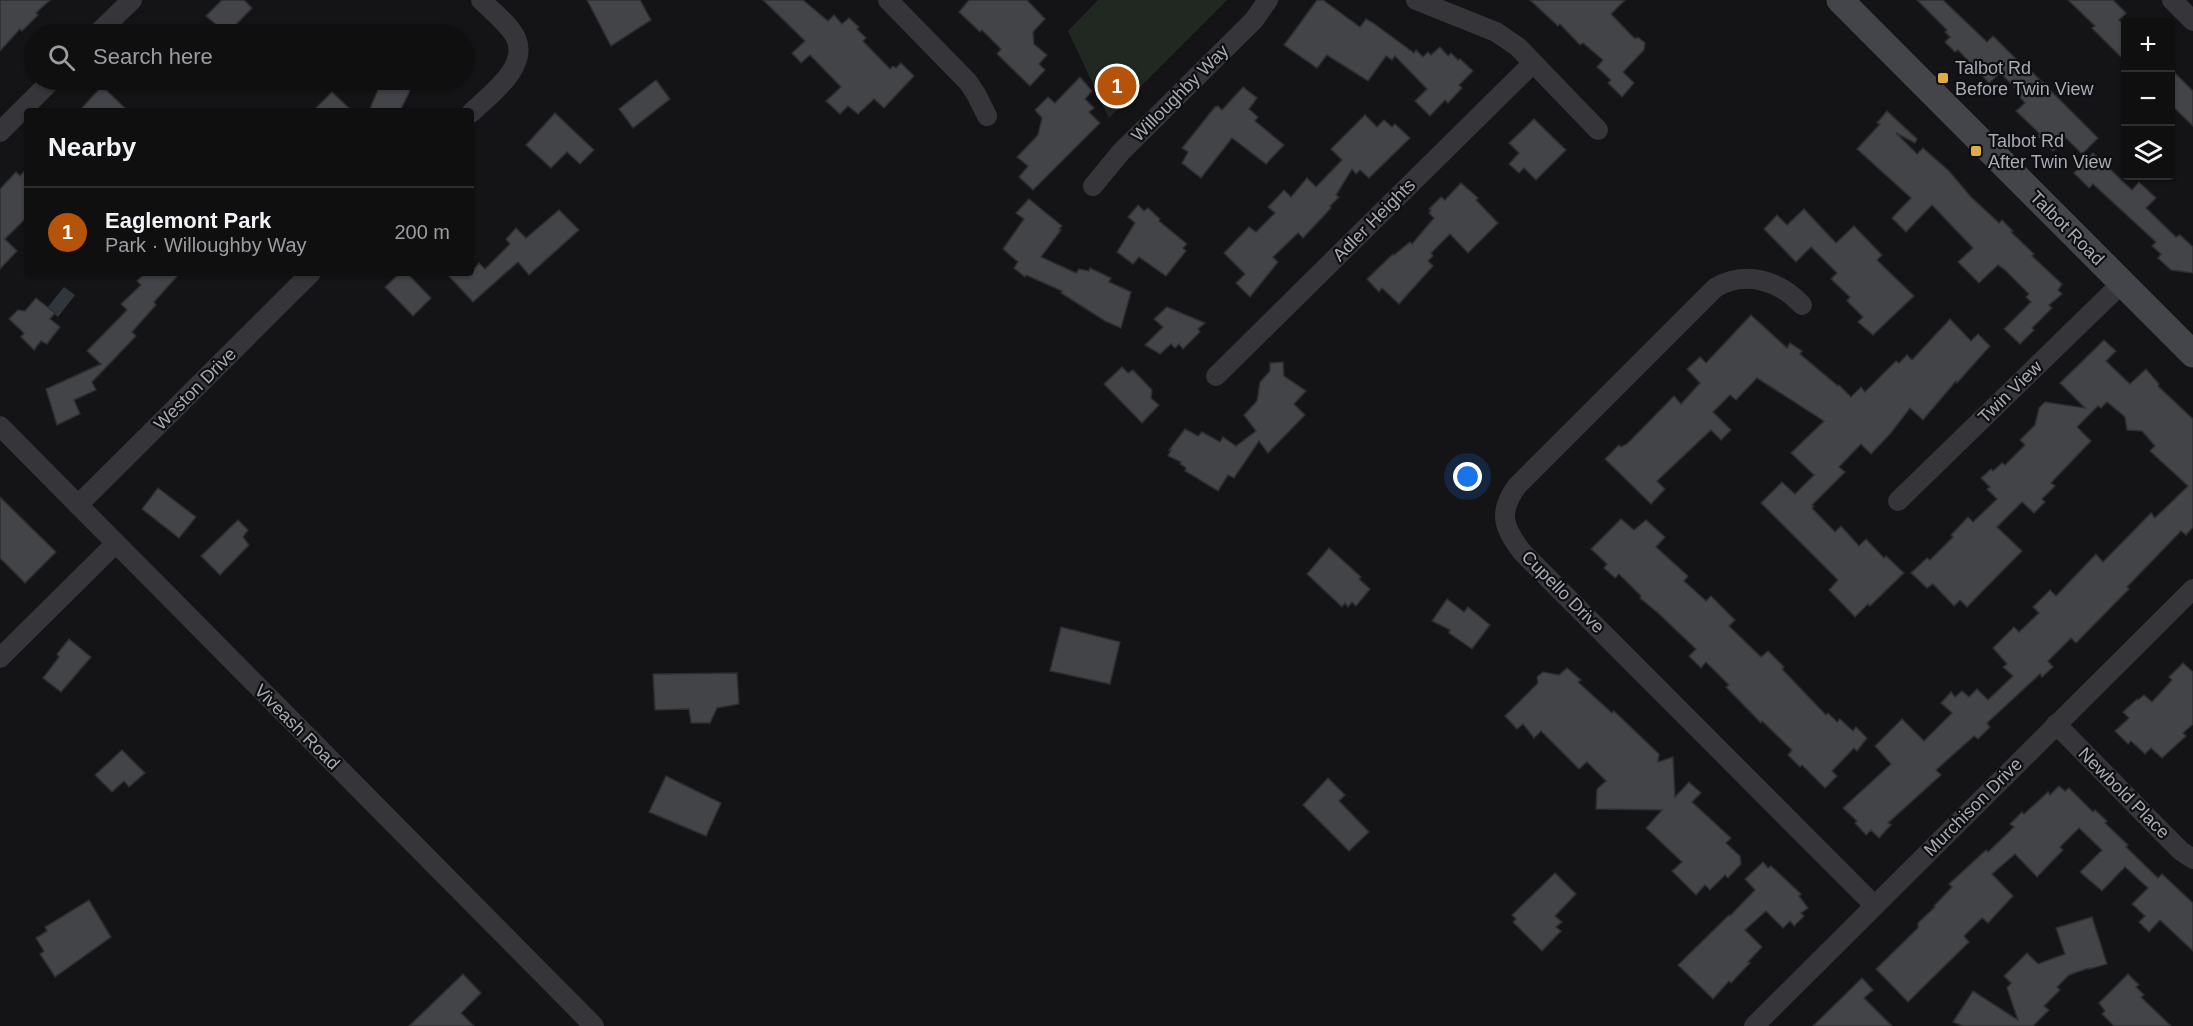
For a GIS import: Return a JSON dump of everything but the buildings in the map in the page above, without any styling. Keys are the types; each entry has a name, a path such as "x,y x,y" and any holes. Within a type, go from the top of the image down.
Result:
{"main road":[{"name":"Talbot Road","path":"1840,0 2193,354"}],"street":[{"path":"107,24 132,0"},
{"path":"474,110 516,65 520,50 515,36 481,0"},
{"path":"888,0 968,82 987,116"},
{"name":"Willoughby Way","path":"1093,186 1121,152 1254,20 1268,0"},
{"path":"1416,0 1496,32 1518,47 1598,130"},
{"path":"2172,0 2193,21"},
{"name":"Adler Heights","path":"1216,376 1532,64"},
{"path":"0,132 42,90"},
{"name":"Weston Drive","path":"78,505 308,276"},
{"name":"Cupello Drive","path":"1802,305 1792,294 1781,287 1742,278 1726,281 1715,288 1517,486 1508,497 1504,520 1509,534 1523,553 1874,905"},
{"name":"Twin View","path":"1898,501 2122,283"},
{"name":"Viveash Road","path":"0,426 594,1026"},
{"path":"0,658 115,544"},
{"name":"Murchison Drive","path":"1754,1026 2193,589"},
{"name":"Newbold Place","path":"2056,724 2181,851 2193,859"}],"shaded area":[{"path":"1098,0 1227,0 1109,118 1068,31"},
{"path":"64,287 75,295 58,317 47,308"}],"place":[{"name":"Talbot Rd Before Twin View","path":"1943,78"},
{"name":"Eaglemont Park","path":"1117,86"},
{"name":"Talbot Rd After Twin View","path":"1976,151"}]}
